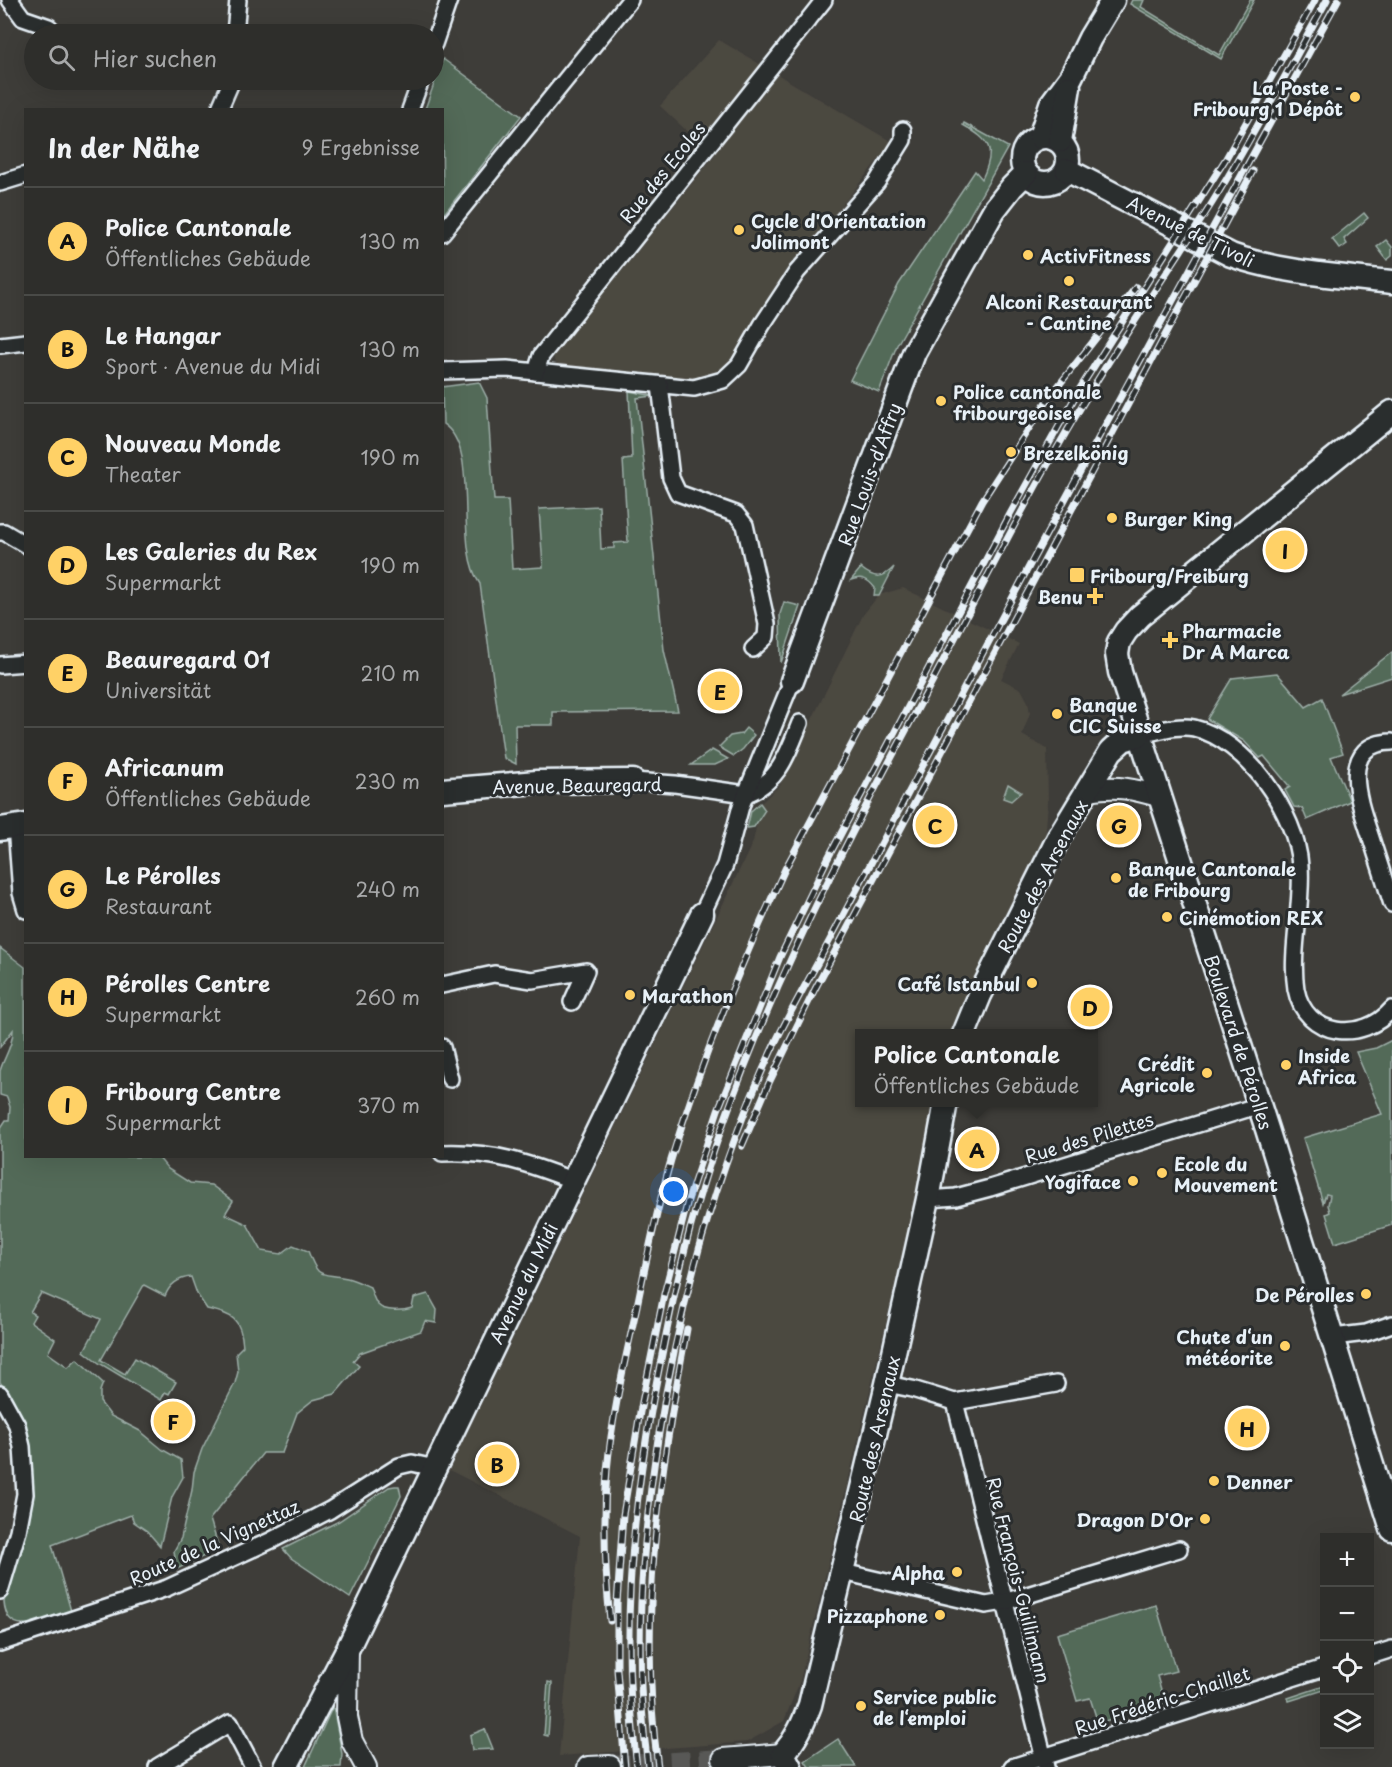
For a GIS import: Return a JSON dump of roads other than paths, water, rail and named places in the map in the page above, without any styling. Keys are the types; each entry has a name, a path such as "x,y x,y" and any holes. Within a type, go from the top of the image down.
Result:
{"main road":[{"path":"1050,139 1071,77 1090,38 1113,0"},
{"path":"1050,139 1068,154 1066,170 1060,178 1047,183 1036,181 1026,173 1022,163 1023,152 1030,142 1050,139"},
{"name":"Avenue de Tivoli","path":"1066,170 1231,255 1259,265 1392,282"},
{"name":"Rue Louis-d'Affry","path":"792,681 914,353 994,210 1026,173"},
{"name":"Boulevard de Pérolles","path":"1392,412 1135,621 1122,636 1117,654 1120,672 1139,735 1161,797 1333,1337 1386,1485 1392,1528"},
{"name":"Route des Arsenaux","path":"966,1029 980,995 1059,837 1111,751 1123,740 1139,735"},
{"name":"Avenue Beauregard","path":"444,790 537,782 633,781"},
{"name":"Avenue du Midi","path":"286,1767 348,1648 702,914"},
{"name":"Route des Arsenaux","path":"786,1760 810,1705 843,1572 928,1199 945,1107"}],"street":[{"path":"10,0 23,18 40,24"},
{"path":"237,24 238,0"},
{"path":"441,24 449,0"},
{"path":"444,231 630,0"},
{"name":"Rue des Ecoles","path":"536,372 541,356 824,0"},
{"path":"220,108 228,90"},
{"path":"411,108 417,90"},
{"path":"444,371 507,369 694,388 723,380 739,365 762,324 796,272 877,182 903,140 903,130"},
{"path":"0,183 24,176"},
{"path":"0,345 24,342"},
{"path":"660,385 671,478 678,493 736,514 745,525 767,624 766,637 753,649"},
{"path":"0,532 24,544"},
{"path":"0,665 24,663"},
{"name":"Rue Louis-d'Affry","path":"746,794 792,681"},
{"path":"746,794 767,782 780,769 800,723"},
{"path":"1139,735 1179,728 1192,728 1207,732 1238,752 1272,791 1291,827 1300,864 1301,898 1295,981 1301,1003 1311,1016 1330,1029 1349,1032 1378,1022 1392,1009"},
{"path":"1392,742 1373,746 1363,754 1357,767 1356,782 1357,793 1392,904"},
{"name":"Avenue Beauregard","path":"633,781 675,784 746,794"},
{"path":"1089,790 1109,786 1122,787 1161,797"},
{"name":"Avenue du Midi","path":"702,914 725,865 746,794"},
{"path":"14,826 24,903"},
{"path":"444,985 494,974 532,980 586,971 572,1002"},
{"path":"444,1055 450,1079"},
{"name":"Rue des Pilettes","path":"928,1199 956,1197 990,1188 1260,1105"},
{"path":"444,1153 480,1153 510,1158 574,1181"},
{"path":"1333,1337 1366,1333 1392,1324"},
{"path":"887,1384 955,1401 1056,1384"},
{"path":"0,1394 17,1425 22,1447 25,1494 18,1531 0,1591"},
{"name":"Rue François-Guillimann","path":"955,1401 1044,1763"},
{"name":"Route de la Vignettaz","path":"0,1643 167,1588 330,1510 399,1466 412,1463 435,1468"},
{"path":"843,1572 986,1605 1004,1602 1179,1549"},
{"path":"348,1648 347,1716 352,1741 366,1767"},
{"path":"1374,1655 1392,1649"},
{"name":"Rue Frédéric-Chaillet","path":"1012,1767 1044,1763 1320,1669"},
{"path":"157,1767 230,1723 253,1767"},
{"path":"723,1759 786,1760"},
{"path":"588,1767 610,1766"}],"tunnel":[{"path":"610,1766 723,1759"}],"railway":[{"path":"625,1767 617,1670 617,1604 623,1515 640,1412 664,1294 688,1200 718,1110 780,957 828,858 1010,514 1079,390 1225,160 1315,0"},
{"path":"637,1767 630,1674 630,1583 645,1446 679,1272 712,1157 737,1086 765,1017 828,880 1024,508 1097,381 1227,178 1327,0"},
{"path":"648,1767 643,1726 640,1644 643,1562 652,1480 667,1387 689,1286 735,1137 789,1015 1021,581 1338,0"},
{"path":"742,1146 769,1083 815,989 1253,171"},
{"path":"610,1621 605,1508 609,1450 616,1409 648,1251 666,1178 695,1086 723,1013 785,869 982,501 1048,399 1136,287"},
{"path":"658,1767 652,1712 650,1657 654,1547 668,1438 687,1329"}],"place":[{"name":"La Poste - Fribourg 1 Dépôt","path":"1355,97"},
{"name":"Cycle d'Orientation Jolimont","path":"739,230"},
{"name":"ActivFitness","path":"1028,255"},
{"name":"Alconi Restaurant - Cantine","path":"1069,281"},
{"name":"Police cantonale fribourgeoise","path":"941,401"},
{"name":"Brezelkönig","path":"1011,452"},
{"name":"Burger King","path":"1112,518"},
{"name":"Fribourg Centre","path":"1285,550"},
{"name":"Fribourg/Freiburg","path":"1077,575"},
{"name":"Benu","path":"1095,596"},
{"name":"Pharmacie Dr A Marca","path":"1170,640"},
{"name":"Beauregard 01","path":"720,691"},
{"name":"Banque CIC Suisse","path":"1057,714"},
{"name":"Nouveau Monde","path":"935,825"},
{"name":"Le Pérolles","path":"1119,825"},
{"name":"Banque Cantonale de Fribourg","path":"1116,878"},
{"name":"Cinémotion REX","path":"1167,917"},
{"name":"Café Istanbul","path":"1032,983"},
{"name":"Marathon","path":"630,995"},
{"name":"Les Galeries du Rex","path":"1090,1007"},
{"name":"Inside Africa","path":"1286,1065"},
{"name":"Crédit Agricole","path":"1207,1073"},
{"name":"Police Cantonale","path":"977,1149"},
{"name":"Ecole du Mouvement","path":"1162,1173"},
{"name":"Yogiface","path":"1133,1181"},
{"name":"De Pérolles","path":"1366,1294"},
{"name":"Chute d‘un météorite","path":"1285,1346"},
{"name":"Africanum","path":"173,1421"},
{"name":"Pérolles Centre","path":"1247,1428"},
{"name":"Le Hangar","path":"497,1464"},
{"name":"Denner","path":"1214,1481"},
{"name":"Dragon D'Or","path":"1205,1519"},
{"name":"Alpha","path":"957,1572"},
{"name":"Pizzaphone","path":"940,1615"},
{"name":"Service public de l‘emploi","path":"861,1706"}]}
